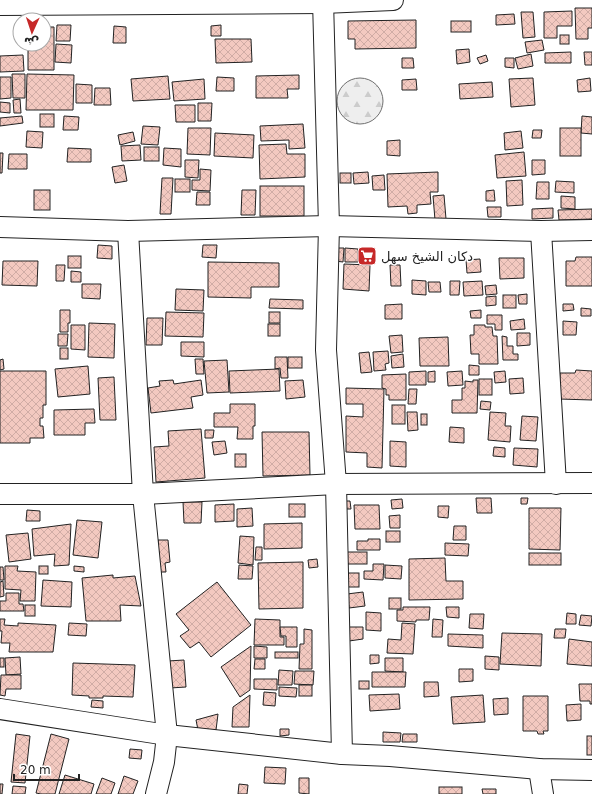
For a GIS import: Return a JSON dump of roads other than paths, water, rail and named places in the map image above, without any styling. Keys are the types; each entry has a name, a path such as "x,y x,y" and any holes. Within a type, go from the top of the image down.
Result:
{"street":[{"path":"0,4 393,0"},
{"path":"323,1 329,226 326,350 336,484 342,754"},
{"path":"0,226 128,231 329,226 542,231 592,230"},
{"path":"128,231 143,494 167,735 164,762 156,794"},
{"path":"542,231 556,484"},
{"path":"0,494 143,494 336,484 592,483"},
{"path":"0,709 167,735 342,754 390,756 539,769 592,770"},
{"path":"539,769 543,794"}],"place":[{"name":"دكان الشيخ سهل","path":"367,256"}]}
